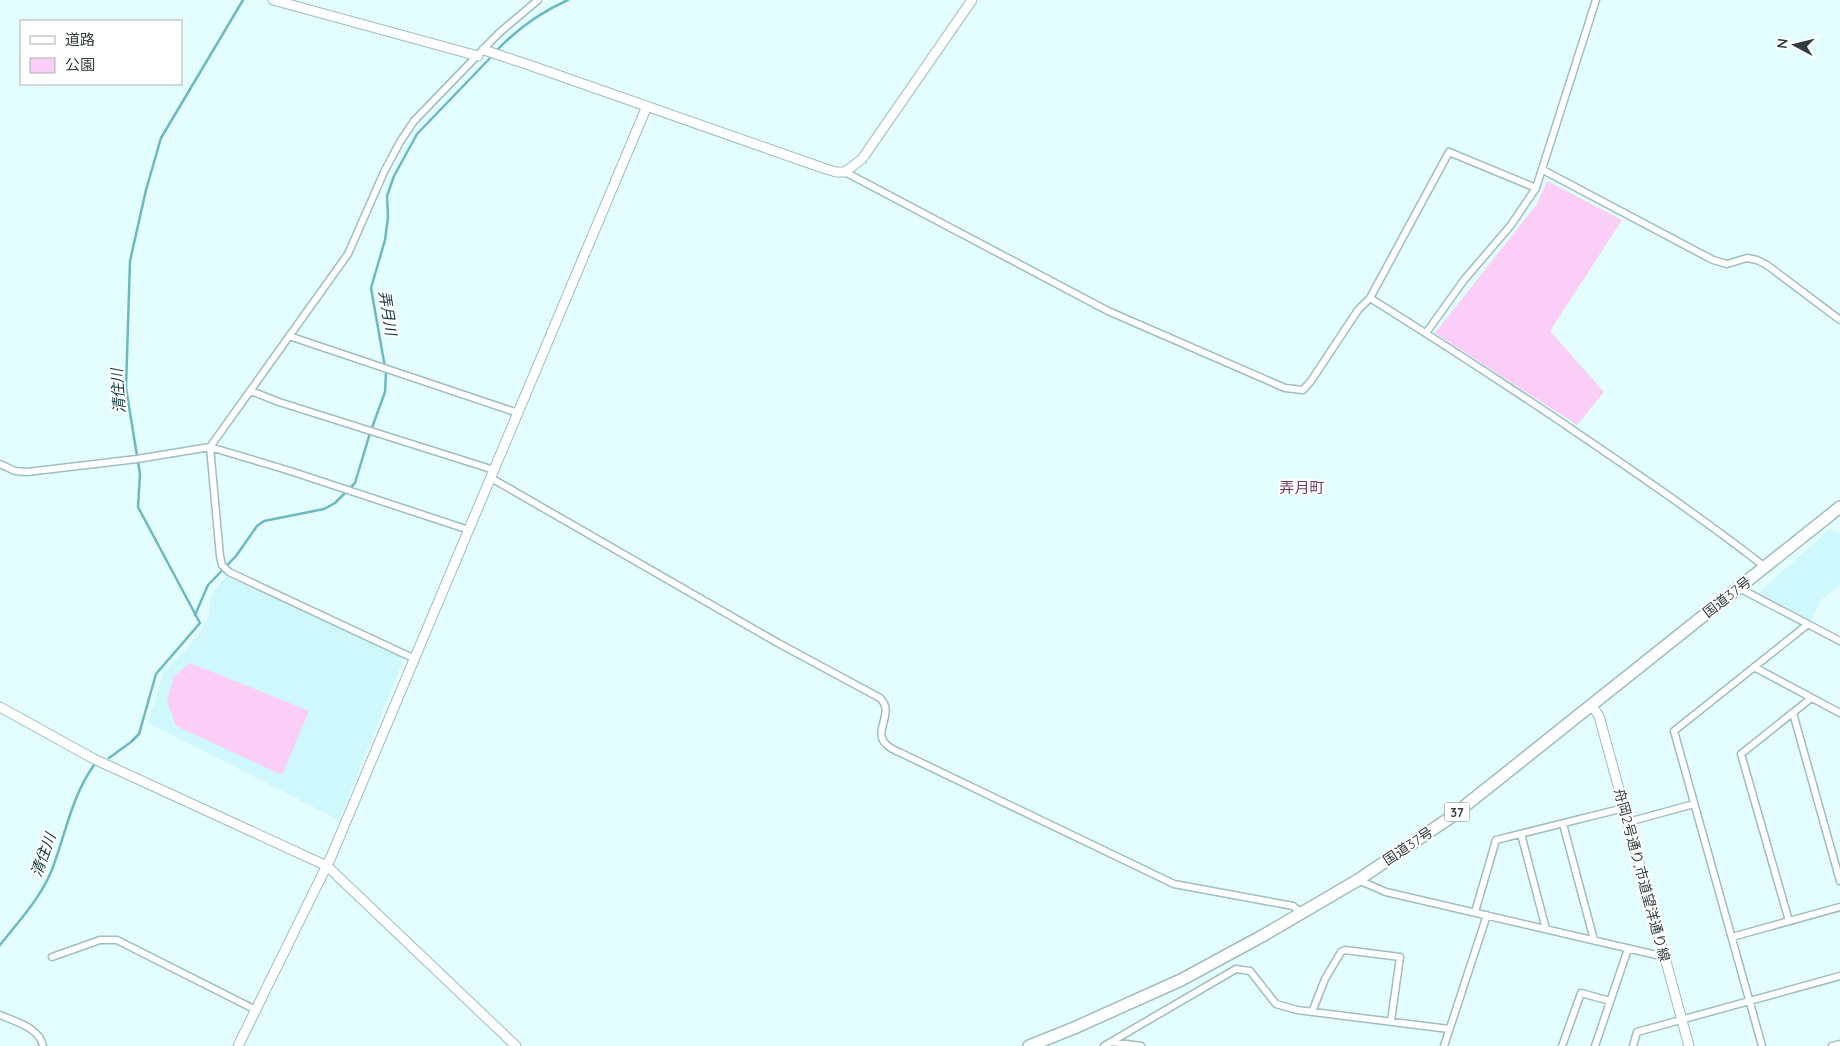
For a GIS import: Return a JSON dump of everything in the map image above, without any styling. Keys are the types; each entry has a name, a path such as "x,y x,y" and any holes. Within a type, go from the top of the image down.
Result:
{"highway":[{"name":"国道37号","path":"1029,1046 1181,980 1358,880 1451,817 1840,508"}],"street":[{"path":"273,0 481,53 647,106 823,168 836,172 845,172 1108,311 1285,388 1303,390 1358,310 1370,298 1449,152 1536,188"},
{"path":"415,659 229,572 222,565 210,447 348,254 400,142 414,121 499,33 538,0"},
{"path":"845,172 862,159 972,0"},
{"path":"1426,333 1464,280 1511,225 1536,188 1596,0"},
{"path":"238,1046 327,866 647,106"},
{"path":"1543,170 1713,260 1726,264 1746,258 1757,260 1767,265 1840,320"},
{"path":"1370,298 1499,380 1668,494 1717,529 1765,568"},
{"path":"289,336 518,413"},
{"path":"251,391 280,402 376,431 493,474 778,643 880,698 885,703 886,709 882,729 883,740 887,746 900,753 1174,884 1293,906 1302,913"},
{"path":"0,464 15,471 27,472 137,459 210,447 287,470 469,530"},
{"path":"1738,588 1840,641"},
{"path":"1762,1046 1674,731 1807,624"},
{"path":"1754,667 1840,714"},
{"path":"1789,921 1741,754 1810,699"},
{"name":"舟岡2号通り,市道望洋通り線","path":"1592,706 1599,716 1689,1046"},
{"path":"0,707 94,759 327,866 516,1046"},
{"path":"1793,713 1840,881"},
{"path":"1628,822 1694,804"},
{"path":"1475,912 1496,840 1624,808"},
{"path":"1563,824 1594,940"},
{"path":"1520,834 1546,929"},
{"path":"1358,880 1386,892 1665,957"},
{"path":"1732,938 1840,906"},
{"path":"1444,1046 1487,914"},
{"path":"52,956 100,940 117,940 256,1010"},
{"path":"1595,1046 1628,949"},
{"path":"1312,1012 1325,979 1341,952 1345,950 1400,957 1391,1021"},
{"path":"1104,1046 1236,969 1250,971 1276,1004 1297,1010 1449,1029"},
{"path":"1632,1046 1637,1032 1840,976"},
{"path":"1562,1046 1580,993 1610,1001"},
{"path":"0,1015 32,1030 42,1041 42,1046"},
{"path":"1112,1042 1141,1046"},
{"path":"1832,1046 1840,1044"}],"shaded area":[{"path":"1830,529 1840,534 1840,585 1821,600 1811,621 1758,593"},
{"path":"226,576 401,655 402,663 339,820 148,723 164,671 200,632 209,614 211,595"}],"green space":[{"path":"1547,181 1622,220 1550,331 1604,392 1577,425 1435,333 1537,204"},
{"path":"190,663 309,711 282,775 176,726 167,701 174,676"}],"waterway":[{"name":"清住川","path":"109,758 139,734 156,674 200,623 138,507 140,474 126,388 130,261 146,190 161,138 243,0"},
{"name":"弄月川","path":"496,51 512,35 530,22 568,0"},
{"name":"弄月川","path":"195,615 208,585 236,556 257,526 264,521 324,509 335,503 355,483 385,392 386,373 371,288 385,240 388,217 387,196 394,176 417,134 493,55"},
{"name":"清住川","path":"0,945 28,910 46,882 56,859 74,804 86,777 94,765"}],"district":[{"name":"弄月町","path":"1302,487"}]}
